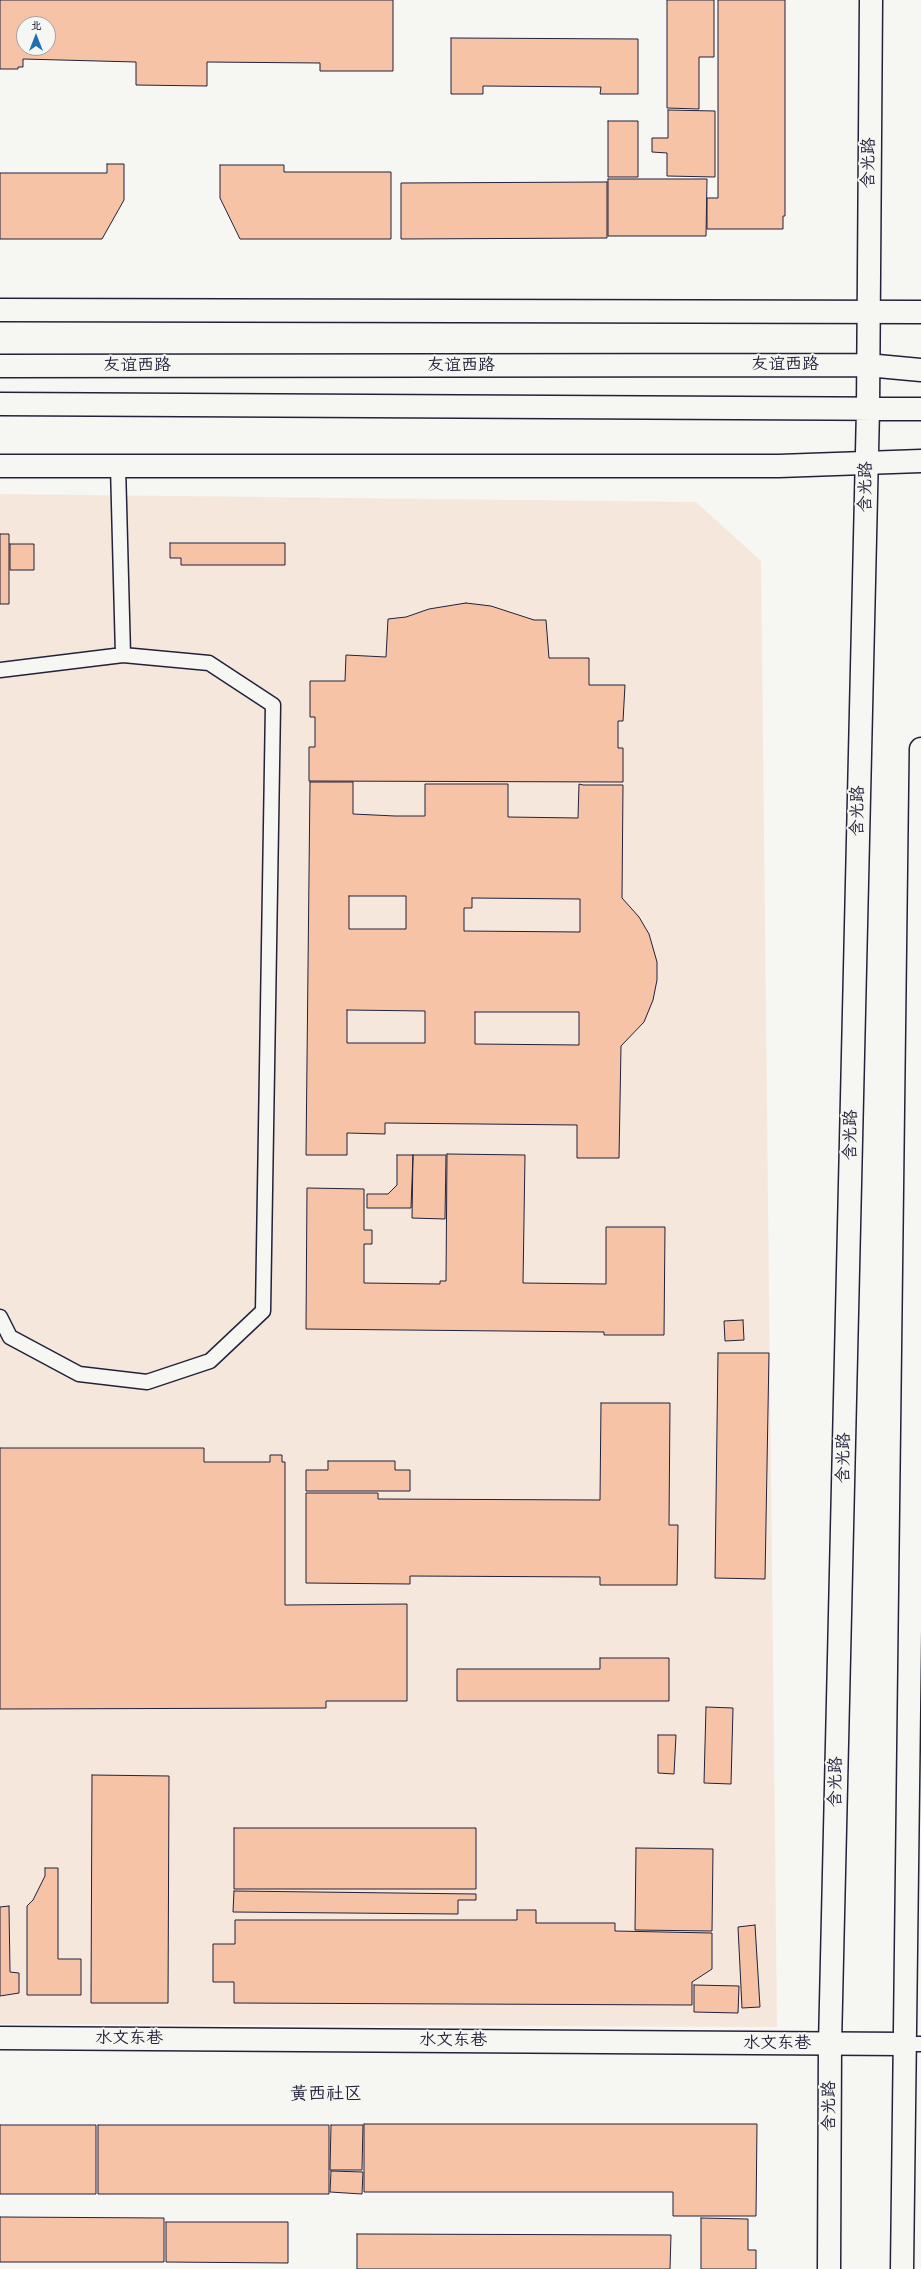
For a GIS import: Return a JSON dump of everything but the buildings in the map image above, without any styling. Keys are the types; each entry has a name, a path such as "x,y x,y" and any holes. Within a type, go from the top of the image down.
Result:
{"main road":[{"name":"含光路","path":"829,2269 830,2044 868,409 867,365 871,0"},
{"path":"0,310 921,312"},
{"name":"友谊西路","path":"0,366 867,365 921,370"},
{"path":"0,404 921,409"},
{"path":"0,466 779,466 921,461"},
{"path":"902,2269 913,2044 921,749"},
{"name":"水文东巷","path":"0,2038 913,2044"}],"lane":[{"path":"118,466 123,655"},
{"path":"0,670 123,655 209,662 273,705 263,1311 210,1361 147,1382 79,1374 10,1337 0,1317"}],"shaded area":[{"path":"0,494 696,502 761,561 777,2027 0,2024"}],"district":[{"name":"黄西社区","path":"326,2094"}]}
